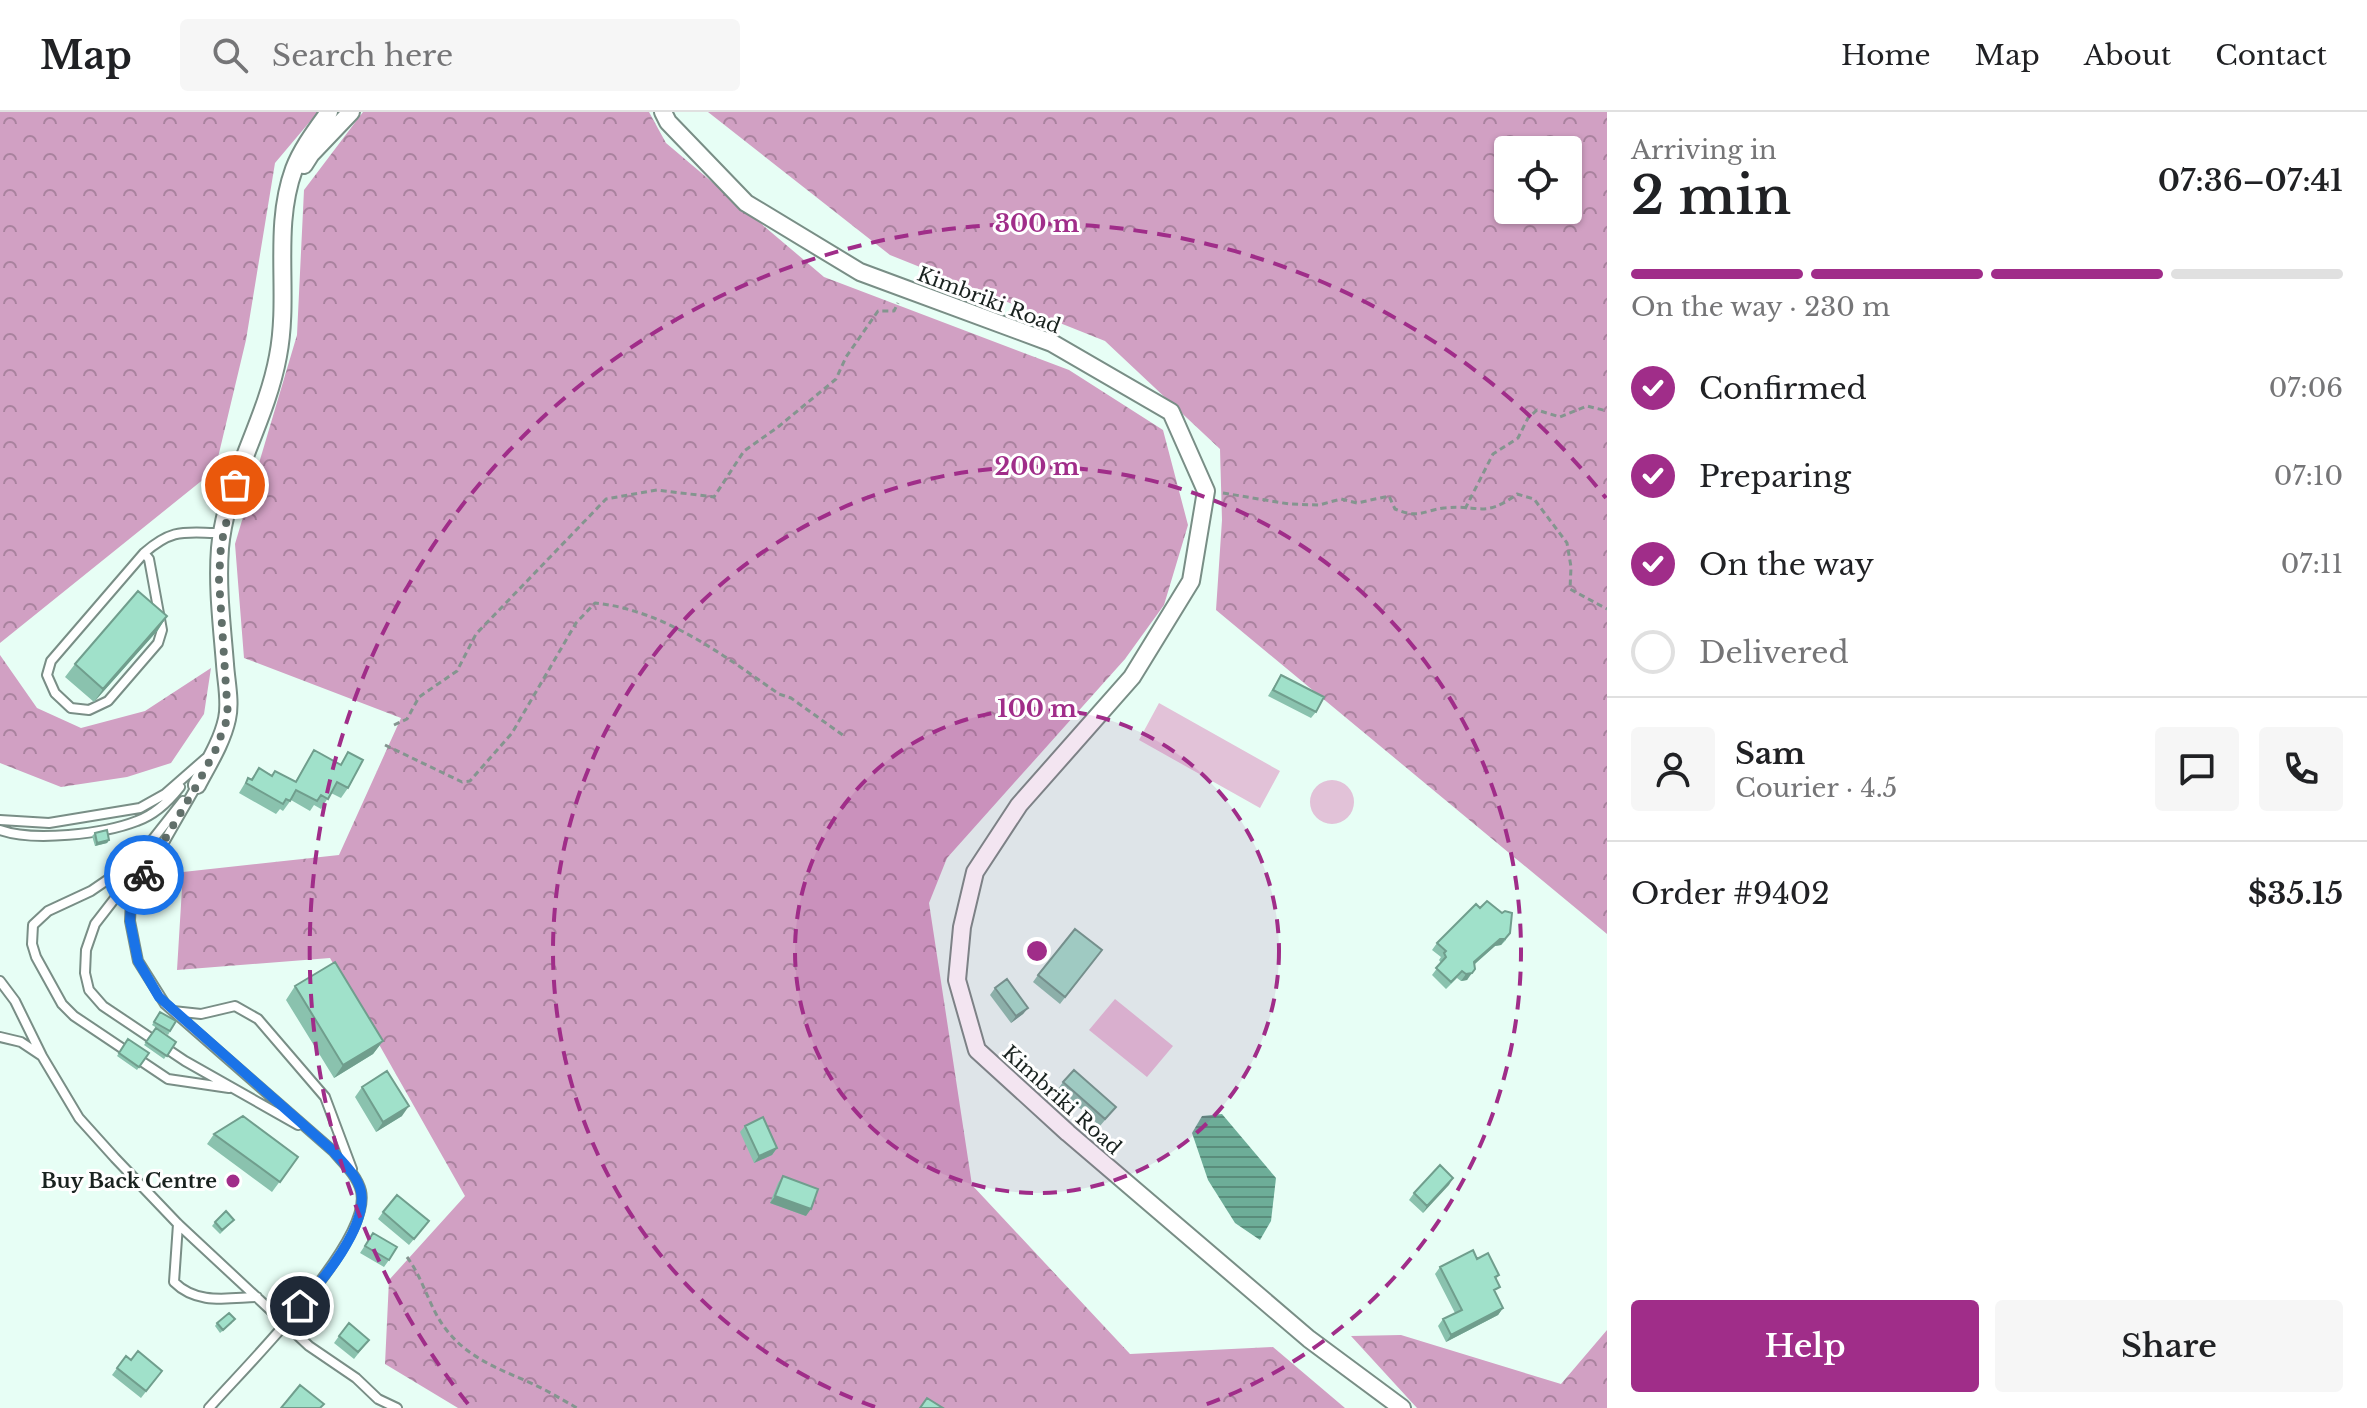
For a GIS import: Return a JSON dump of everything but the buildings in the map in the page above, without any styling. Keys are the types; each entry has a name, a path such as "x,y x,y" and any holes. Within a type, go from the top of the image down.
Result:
{"street":[{"path":"196,777 216,749 228,717 219,580 223,533 241,464 278,357 282,320 283,216 288,190 295,167 309,140 329,112"},
{"path":"288,190 311,154 351,112"},
{"name":"Kimbriki Road","path":"663,112 668,122 746,203 860,272 1052,343 1171,412 1206,491 1191,581 1132,677 1019,805 975,872 962,927 957,980 977,1050 1068,1133 1303,1333 1402,1408"}],"lane":[{"path":"144,553 149,559 162,630 158,643 108,701 89,710 71,708 55,693 47,675 51,661 144,553 161,538 171,534 223,533"},
{"path":"0,820 49,823 140,808 196,777"},
{"path":"0,830 40,837 62,836 136,822 169,801 196,777"},
{"path":"196,777 95,924 86,950 85,973 89,990 103,1006 129,1025 313,1134"},
{"path":"196,777 131,900 130,921 138,961 159,997 172,1010 313,1134 354,1175"},
{"path":"138,858 91,891 48,911 33,925 36,957 62,1004 86,1025 168,1079 235,1089"},
{"path":"0,981 15,1001 42,1056 79,1118 178,1224 309,1346 356,1378 378,1399 397,1408"},
{"path":"172,1010 201,1014 235,1006 258,1019 325,1097 361,1191 362,1210 353,1230 315,1289 209,1408"},
{"path":"0,1037 21,1042 42,1056"},
{"path":"178,1224 174,1282 184,1292 203,1299 257,1297"}],"path":[{"path":"394,725 407,719 419,697 457,671 476,634 606,499 657,490 714,497 744,451 836,379 846,357 878,311 894,311 906,289"},
{"path":"1465,509 1480,474 1493,454 1518,438 1528,418 1537,410 1560,417 1587,406 1607,411"},
{"path":"1206,491 1289,504 1319,505 1341,499 1357,503 1389,496 1395,509 1409,515 1444,508 1492,510 1517,494 1534,499 1567,543 1571,567 1570,589 1607,609"},
{"path":"385,745 462,782 470,781 512,733 576,623 595,603 612,605 672,624 779,694 791,698 844,736"},
{"path":"407,1257 421,1275 444,1327 468,1352 497,1370 534,1384 577,1408"}],"shaded area":[{"path":"1159,703 1280,771 1260,808 1139,740"},
{"path":"1332,780 1348,786 1354,802 1348,818 1332,824 1316,818 1310,802 1316,786"},
{"path":"1115,999 1173,1046 1147,1077 1089,1030"},
{"path":"1222,1114 1276,1178 1271,1221 1260,1240 1235,1223 1208,1180 1192,1133 1202,1116"}],"green space":[{"path":"0,112 318,112 275,163 246,340 215,470 0,643"},
{"path":"363,112 649,112 666,143 824,277 1069,370 1163,430 1188,525 1164,605 1125,659 947,858 929,903 972,1185 1130,1354 1273,1347 1345,1408 458,1408 385,1364 389,1280 465,1196 330,958 177,970 183,872 339,855 401,718 244,658 235,544 297,335 304,190"},
{"path":"708,112 1607,112 1607,934 1216,610 1222,520 1220,449 1105,341 890,255"},
{"path":"0,655 37,708 81,728 145,711 211,668 204,714 171,763 127,777 61,787 0,763"},
{"path":"1607,1330 1607,1408 1417,1408 1351,1336 1401,1335 1561,1384"}],"way so far":[{"path":"144,875 197,785 228,717 219,580 221,545 235,485"}],"place":[{"name":"Buy Back Centre","path":"233,1181"}],"route":[{"path":"144,875 131,900 130,921 138,961 159,997 333,1151 354,1175 361,1191 362,1210 353,1230 339,1256 300,1306"}]}
